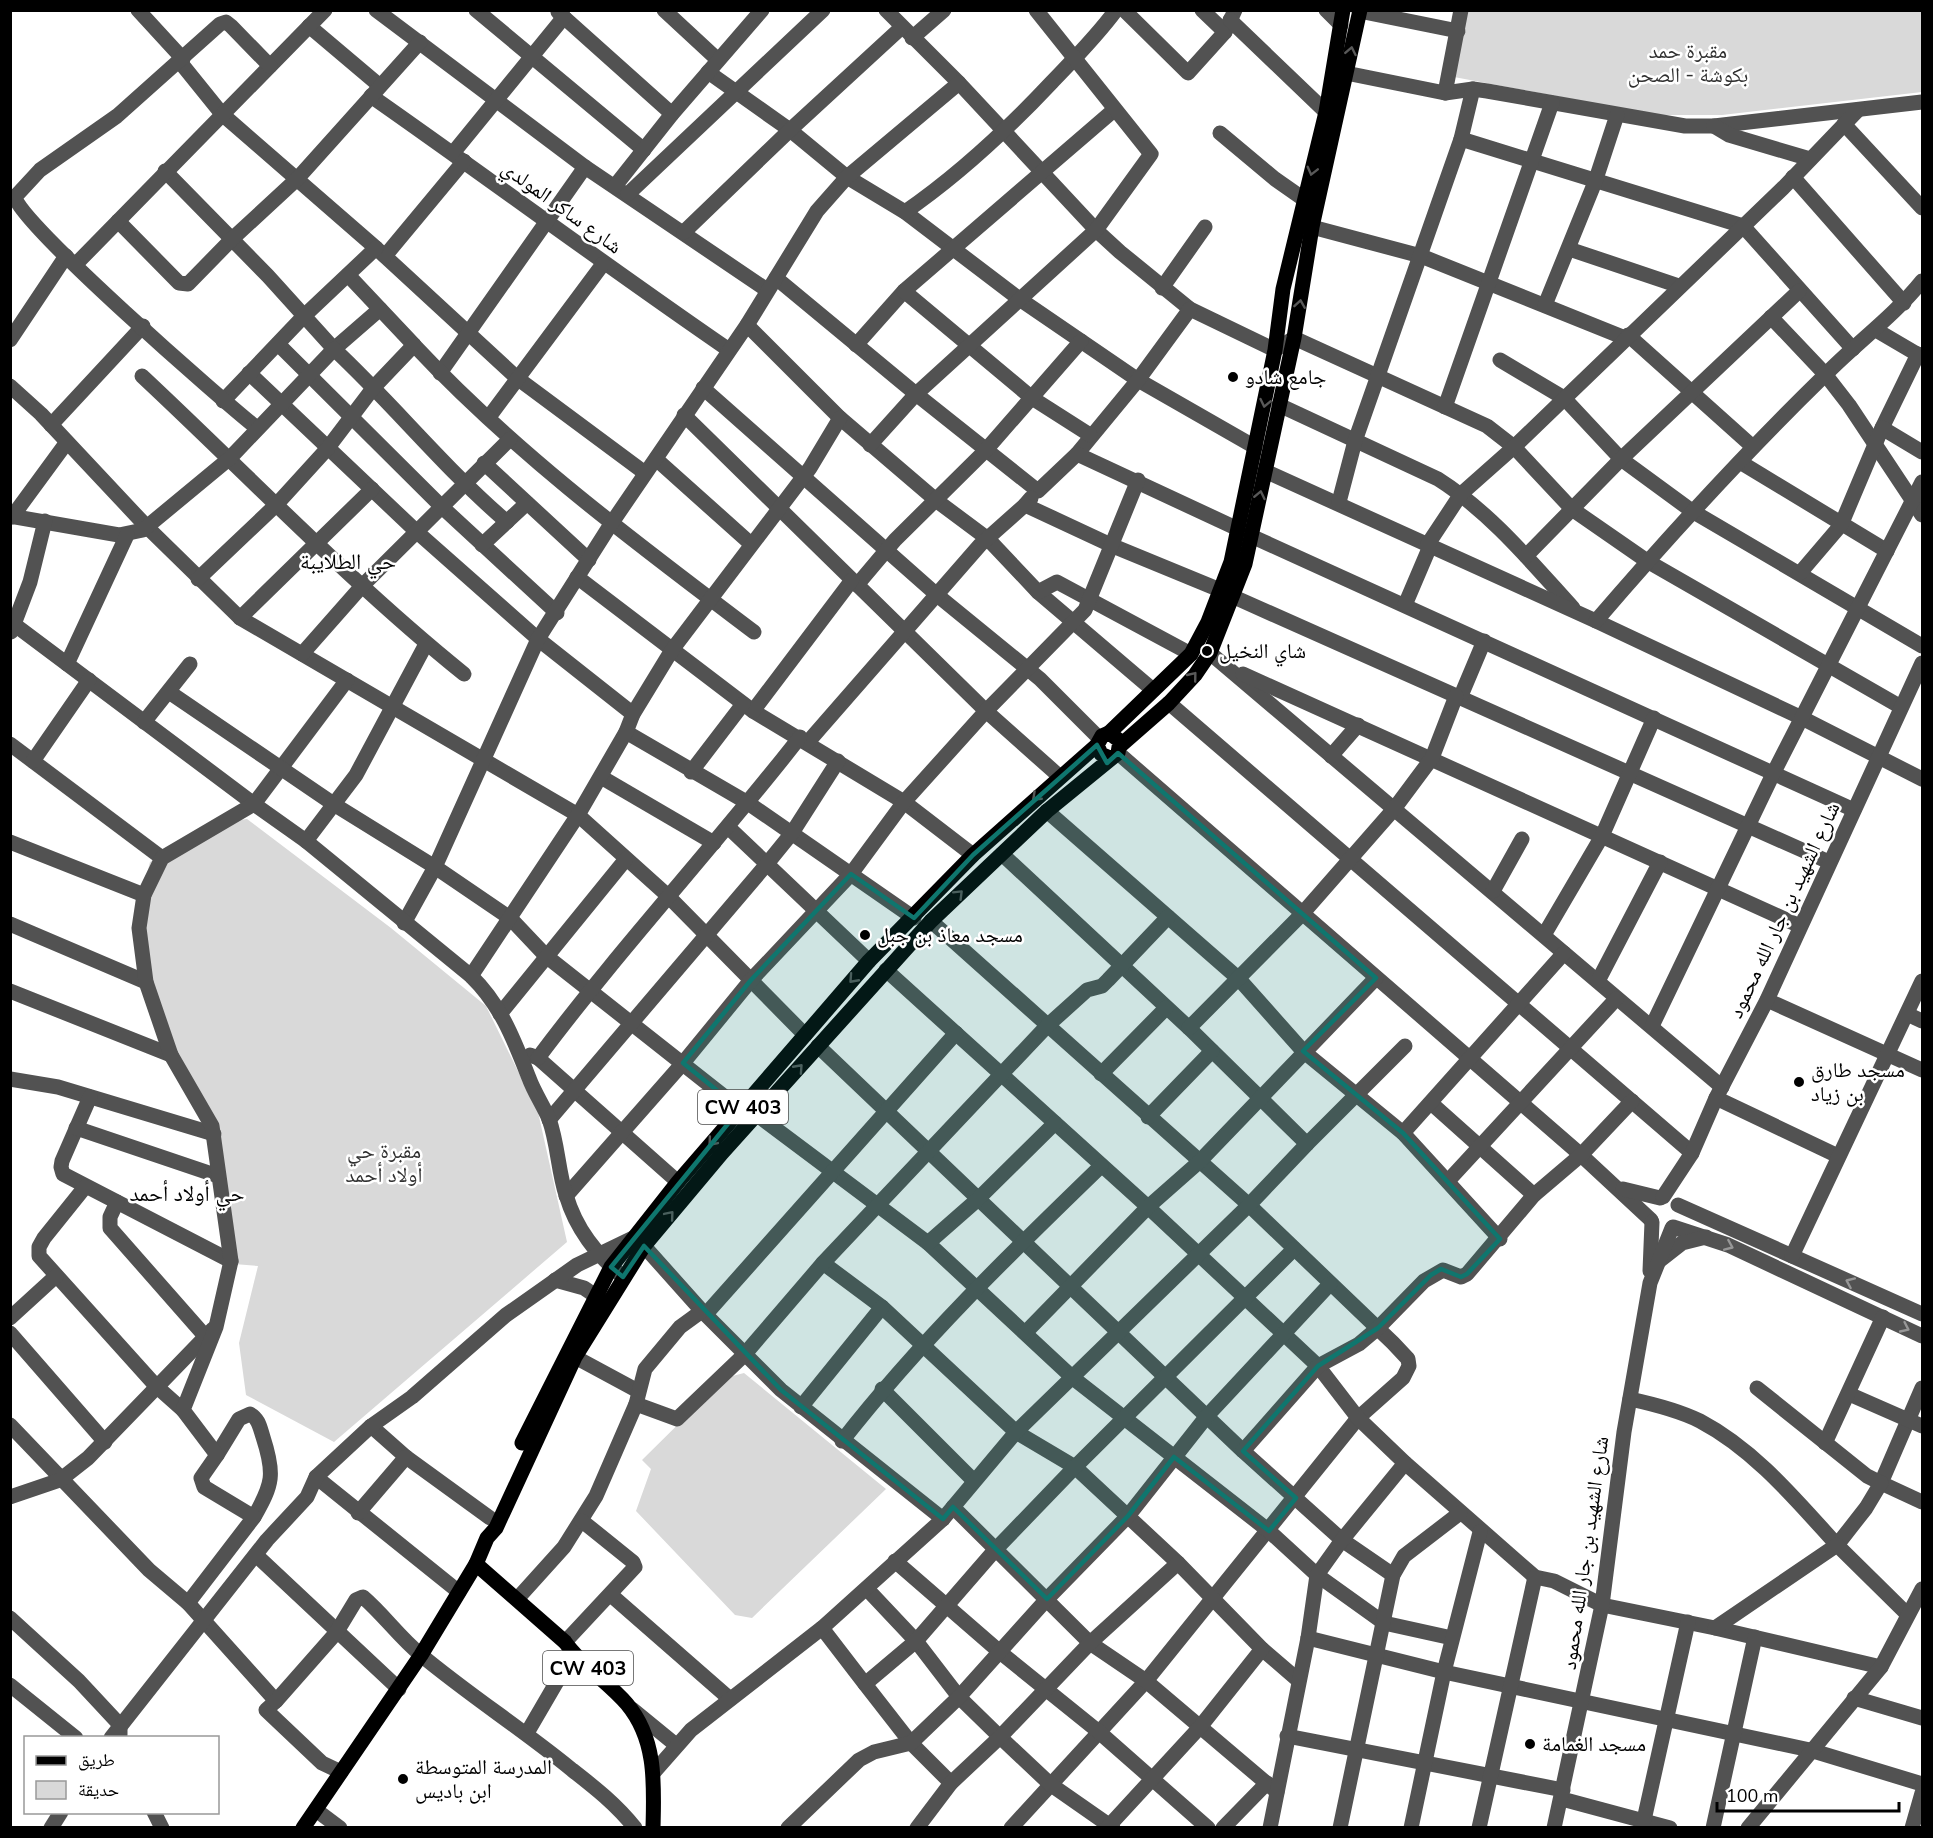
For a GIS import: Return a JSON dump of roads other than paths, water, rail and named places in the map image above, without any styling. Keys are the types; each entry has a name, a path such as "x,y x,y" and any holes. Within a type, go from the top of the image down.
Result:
{"main road":[{"name":"CW 403","path":"639,1242 931,921 1047,811 1169,703 1195,675 1210,653 1234,597 1256,447 1275,350 1283,289 1326,112 1359,11"},
{"name":"CW 403","path":"653,1827 654,1772 647,1744 628,1705 518,1598 476,1564 487,1538 490,1518 531,1424 617,1272 678,1182 869,961 914,918 973,855 1102,739 1191,654 1208,622 1244,532 1265,471 1294,338 1340,73 1342,18"},
{"path":"1117,737 1116,752 1101,754 1102,739 1117,737"},
{"name":"CW 403","path":"487,1538 496,1528 602,1299"},
{"path":"303,1827 399,1689 476,1564"}],"street":[{"path":"138,10 222,114 381,252 517,378 645,473"},
{"path":"12,333 71,260 118,220 325,10"},
{"path":"376,10 585,167 684,232 772,284 856,345 985,451 1038,491"},
{"path":"476,10 644,150"},
{"path":"664,10 718,60"},
{"path":"621,190 644,150 672,114 762,10"},
{"path":"621,190 736,90 823,10"},
{"path":"885,10 959,83 1096,230 1162,288 1190,309 1275,350 1294,338 1486,426 1514,447 1572,509 1647,561 1901,707"},
{"path":"684,232 790,130 907,32 944,10"},
{"path":"870,445 915,394 1018,298 1096,230 1151,154 1036,10"},
{"path":"905,212 949,181 1005,132 1074,59 1116,10"},
{"path":"1124,10 1188,73 1230,21"},
{"path":"1202,10 1230,21 1326,112"},
{"path":"1326,10 1342,18"},
{"path":"1445,93 1461,10"},
{"path":"1359,11 1458,30"},
{"path":"223,401 304,316 348,275 381,252 458,157 495,99 532,56 561,14 672,114"},
{"path":"257,428 223,401 71,260 22,212 17,206 15,197 45,165 117,116 181,61 214,28 226,22 270,66"},
{"name":"شارع ساكر المولدي","path":"309,26 375,91 458,157 548,221 603,264 729,350"},
{"path":"118,220 185,286 297,179 420,42"},
{"path":"708,72 790,130 847,177 905,212 1018,298 1138,380 1256,447"},
{"path":"1340,73 1445,93 1473,89 1685,126 1714,126 1922,103"},
{"path":"404,923 435,867 538,639 557,613 611,524 747,325 817,211 847,177 959,83"},
{"path":"1340,502 1355,441 1461,139 1473,89"},
{"path":"1445,407 1552,103"},
{"path":"856,345 904,291 1114,110"},
{"path":"1405,605 1428,551 1428,544 1461,494 1514,447 1743,226 1858,110"},
{"path":"1545,305 1595,182 1617,115"},
{"path":"1844,124 1923,208"},
{"path":"1714,126 1733,136 1810,159"},
{"path":"1220,132 1275,179 1305,200"},
{"path":"1461,139 1532,159 1595,182 1743,226 1852,349"},
{"path":"441,373 467,332 585,167"},
{"path":"165,171 334,349 374,387 464,485 507,522"},
{"path":"1793,177 1904,303"},
{"path":"1312,226 1421,256 1627,336 1754,447"},
{"path":"1162,288 1205,227"},
{"path":"1569,249 1679,286"},
{"path":"489,417 603,264"},
{"path":"348,275 441,373 510,439 611,524 754,632"},
{"path":"1596,621 1692,511 1826,374 1876,330 1923,281"},
{"path":"904,291 1032,398 1090,435"},
{"path":"1526,556 1621,459 1799,291"},
{"path":"11,517 127,535 147,527 230,458 334,349 380,309"},
{"path":"538,1058 590,989 667,895 804,739 988,539 1077,454 1090,435 1138,380 1190,309"},
{"path":"1771,317 1826,374 1878,434 1913,500 1923,514"},
{"path":"747,325 870,445 937,501 988,539 1038,592 1153,690"},
{"path":"51,425 143,326"},
{"path":"1800,573 1841,525 1878,434 1920,355 1876,330"},
{"path":"691,772 854,583 985,451 1081,341"},
{"path":"278,344 310,373 442,507 557,613"},
{"path":"198,579 276,505 327,449 374,387 414,345"},
{"path":"1500,360 1564,398 1621,459 1692,511 1923,646"},
{"path":"249,373 417,532 538,639 633,714"},
{"path":"142,376 230,458 316,546 426,644 464,674"},
{"path":"10,386 51,425 198,579 240,618 578,815 667,895 806,1035"},
{"path":"703,388 937,595 1029,671 1102,739"},
{"path":"1279,405 1438,479 1461,494 1526,556 1577,613"},
{"path":"684,415 781,507 854,583 986,711 1059,776"},
{"path":"471,976 578,815 626,732 633,714 672,650 804,477 840,418"},
{"path":"1878,434 1923,452"},
{"path":"302,654 362,586 464,485 484,462 510,439"},
{"path":"11,517 67,442"},
{"path":"1077,454 1854,810"},
{"path":"656,459 751,544"},
{"path":"484,462 589,560"},
{"path":"1740,462 1887,551"},
{"path":"1265,471 1340,502 1596,621 1802,718 1923,779"},
{"path":"566,1196 683,1063 751,980 817,913 851,874 904,802 986,711 1029,671 1090,602 1138,480"},
{"path":"1652,1026 1774,772 1856,608 1923,482"},
{"path":"240,618 372,489"},
{"path":"482,545 527,503"},
{"path":"1025,505 1113,546 1220,590"},
{"path":"45,521 13,629 67,664 306,841 471,976 488,993 521,1053 529,1078 549,1120 566,1196 579,1226 597,1253 617,1272"},
{"path":"67,664 127,535"},
{"path":"577,577 748,707 904,802 973,855"},
{"path":"1038,592 1058,582 1090,602 1191,654"},
{"path":"1234,597 1829,862"},
{"path":"1189,1028 1302,914 1394,809 1432,758 1484,641"},
{"path":"306,841 335,805 372,748 426,644"},
{"path":"1210,653 1493,891 1616,999 1652,1026 1719,1093 1838,1156"},
{"name":"شارع الشهيد بن جار الله محمود","path":"1669,1200 1680,1172 1692,1153 1719,1093 1767,1000 1923,663"},
{"path":"144,722 190,664"},
{"path":"1227,667 1800,926"},
{"path":"33,761 89,680"},
{"path":"183,1410 231,1261 214,1134 207,1115 171,1055 146,982 139,928 144,895 162,858 254,804 347,680"},
{"path":"169,692 335,805 435,867 510,918 546,956 632,1021 740,1110"},
{"path":"1169,703 1692,1153"},
{"path":"1544,935 1602,836 1654,718"},
{"path":"1331,756 1358,725"},
{"path":"626,732 691,772 748,803 914,918"},
{"path":"10,744 162,858"},
{"path":"1116,752 1617,1186 1651,1221 1663,1229 1672,1227 1707,1237 1923,1336"},
{"path":"549,1120 792,833 838,761"},
{"path":"601,777 714,843"},
{"path":"1047,811 1239,979 1303,1051 1403,1133 1500,1239"},
{"path":"728,827 869,961"},
{"path":"1493,891 1522,839"},
{"path":"10,842 144,895"},
{"path":"1002,854 1189,1028 1307,1144"},
{"path":"500,1014 626,859"},
{"path":"1598,981 1660,862"},
{"path":"575,1357 637,1397 677,1419 744,1355 877,1204 1047,1026 1087,990 1102,986 1168,917"},
{"path":"931,921 1250,1206 1378,1328 1402,1353 1409,1366 1403,1378 1358,1418 1214,1600 1146,1681 1011,1827"},
{"path":"10,924 146,982"},
{"path":"1403,1133 1564,953"},
{"path":"885,970 1002,1073 1148,1207 1318,1366 1358,1418 1405,1463 1480,1532 1535,1577 1554,1581 1602,1605 1881,1666"},
{"path":"1026,1332 1148,1207 1199,1162 1303,1051 1376,978"},
{"path":"1792,1256 1923,981"},
{"path":"10,991 171,1055"},
{"path":"1448,1181 1616,999"},
{"path":"1767,1000 1923,1070"},
{"path":"1101,1074 1166,1008"},
{"path":"1907,1014 1923,1021"},
{"path":"518,1598 564,1547 582,1521 596,1496 637,1397 645,1369 659,1350 680,1327 704,1313 956,1033"},
{"path":"819,1046 977,1200 1243,1451 1342,1540 1393,1575"},
{"path":"654,1772 676,1745 730,1699 822,1628 948,1513 973,1480 1016,1432 1197,1254 1250,1206 1354,1095 1405,1046"},
{"path":"1148,1117 1212,1051"},
{"path":"521,1053 538,1058 678,1182"},
{"path":"10,1079 58,1087 214,1134"},
{"path":"90,1097 61,1167 69,1179 231,1261"},
{"path":"1243,1451 1318,1366 1359,1344 1431,1275 1443,1270 1461,1277 1467,1274 1500,1239 1534,1195 1581,1155 1632,1101"},
{"path":"1431,1103 1534,1195"},
{"path":"756,1114 928,1243 1073,1378 1269,1531 1317,1575 1384,1623 1452,1638"},
{"path":"928,1243 977,1200 1055,1123"},
{"path":"76,1128 218,1176"},
{"path":"842,1441 882,1389 922,1343 976,1287 1101,1166"},
{"path":"1617,1186 1669,1200 1923,1314"},
{"path":"85,1187 39,1247 39,1256 156,1386 183,1410 217,1455"},
{"path":"1651,1221 1652,1204 1669,1200"},
{"path":"1669,1200 1680,1219 1672,1227"},
{"path":"117,1202 110,1217 110,1228 210,1331"},
{"name":"شارع الشهيد بن جار الله محمود","path":"1554,1827 1602,1605 1630,1399 1650,1283 1651,1221"},
{"name":"شارع الشهيد بن جار الله محمود","path":"1650,1283 1672,1227"},
{"path":"1656,1266 1667,1253 1682,1243 1707,1237"},
{"path":"10,1618 79,1681 117,1733 256,1555 307,1497 316,1477 371,1426 412,1397 506,1315 597,1253 639,1242 744,1355 801,1407 842,1441 948,1513 995,1550 1090,1642 1146,1681 1272,1787"},
{"path":"865,1684 915,1641 995,1550 1122,1418 1294,1249"},
{"path":"823,1263 882,1307 1016,1432 1075,1467 1178,1563 1262,1649 1298,1680"},
{"path":"10,1318 56,1276"},
{"path":"555,1280 572,1283 602,1299"},
{"path":"788,1827 859,1760 874,1752 911,1743 959,1697 1001,1653 1047,1599 1128,1516 1207,1416 1330,1284"},
{"path":"801,1407 882,1307"},
{"path":"1825,1443 1883,1317"},
{"path":"10,1497 60,1480 105,1442 210,1331"},
{"path":"10,1333 105,1442"},
{"path":"1757,1388 1867,1476 1923,1502"},
{"path":"1715,1628 1837,1545 1866,1508 1916,1423 1923,1388"},
{"path":"882,1389 973,1480"},
{"path":"1849,1394 1916,1423"},
{"path":"1630,1399 1660,1406 1699,1421 1741,1447 1907,1614"},
{"path":"188,1603 254,1517 269,1491 272,1476 270,1457 256,1418 250,1414 239,1419 201,1478 204,1487 254,1517"},
{"path":"10,1425 60,1480 149,1570 188,1603 276,1701"},
{"path":"371,1426 406,1457 490,1518"},
{"path":"358,1513 406,1457"},
{"path":"1270,1827 1272,1787 1287,1736 1308,1638 1317,1575 1342,1540 1405,1463"},
{"path":"316,1477 459,1592"},
{"path":"1340,1827 1393,1575 1404,1556 1460,1513"},
{"path":"527,1733 569,1648 629,1576 635,1565 582,1521"},
{"path":"1411,1827 1444,1672 1480,1532"},
{"path":"256,1555 336,1633 399,1689"},
{"path":"895,1561 1001,1653 1099,1732 1208,1827"},
{"path":"916,1827 951,1783 1000,1737 1090,1642 1178,1563"},
{"path":"1479,1827 1535,1577"},
{"path":"867,1589 915,1641 959,1697 1000,1737 1050,1784 1110,1826 1151,1778 1200,1727 1262,1649"},
{"path":"1748,1827 1881,1666 1907,1614 1923,1589"},
{"path":"611,1595 730,1699"},
{"path":"341,1772 322,1763 266,1710 336,1633 356,1600 363,1597 391,1623 399,1636 421,1655 527,1733 619,1807 635,1827"},
{"path":"1644,1820 1688,1622"},
{"path":"822,1628 911,1743 951,1783"},
{"path":"1713,1827 1755,1637"},
{"path":"1308,1638 1444,1672 1810,1750 1923,1784"},
{"path":"10,1685 75,1736"},
{"path":"1854,1698 1923,1718"},
{"path":"628,1705 676,1745"},
{"path":"1287,1736 1490,1775 1670,1827"},
{"path":"1223,1827 1272,1787"},
{"path":"1912,1827 1923,1793"},
{"path":"316,1810 340,1827"},
{"path":"51,1827 60,1814"}],"place":[{"name":"جامع شادو","path":"1233,377"},
{"name":"شاي النخيل","path":"1207,651"},
{"name":"مسجد معاذ بن جبل","path":"865,935"},
{"name":"مسجد طارق بن زياد","path":"1799,1082"},
{"name":"مسجد الغمامة","path":"1530,1744"},
{"name":"المدرسة المتوسطة ابن باديس","path":"403,1779"}],"district":[{"name":"حي الطلايبة","path":"348,562"},
{"name":"حي أولاد أحمد","path":"187,1194"}],"park label":[{"name":"مقبرة حمد بكوشة - الصحن","path":"1688,63"},
{"name":"مقبرة حي أولاد أحمد","path":"384,1163"}]}
